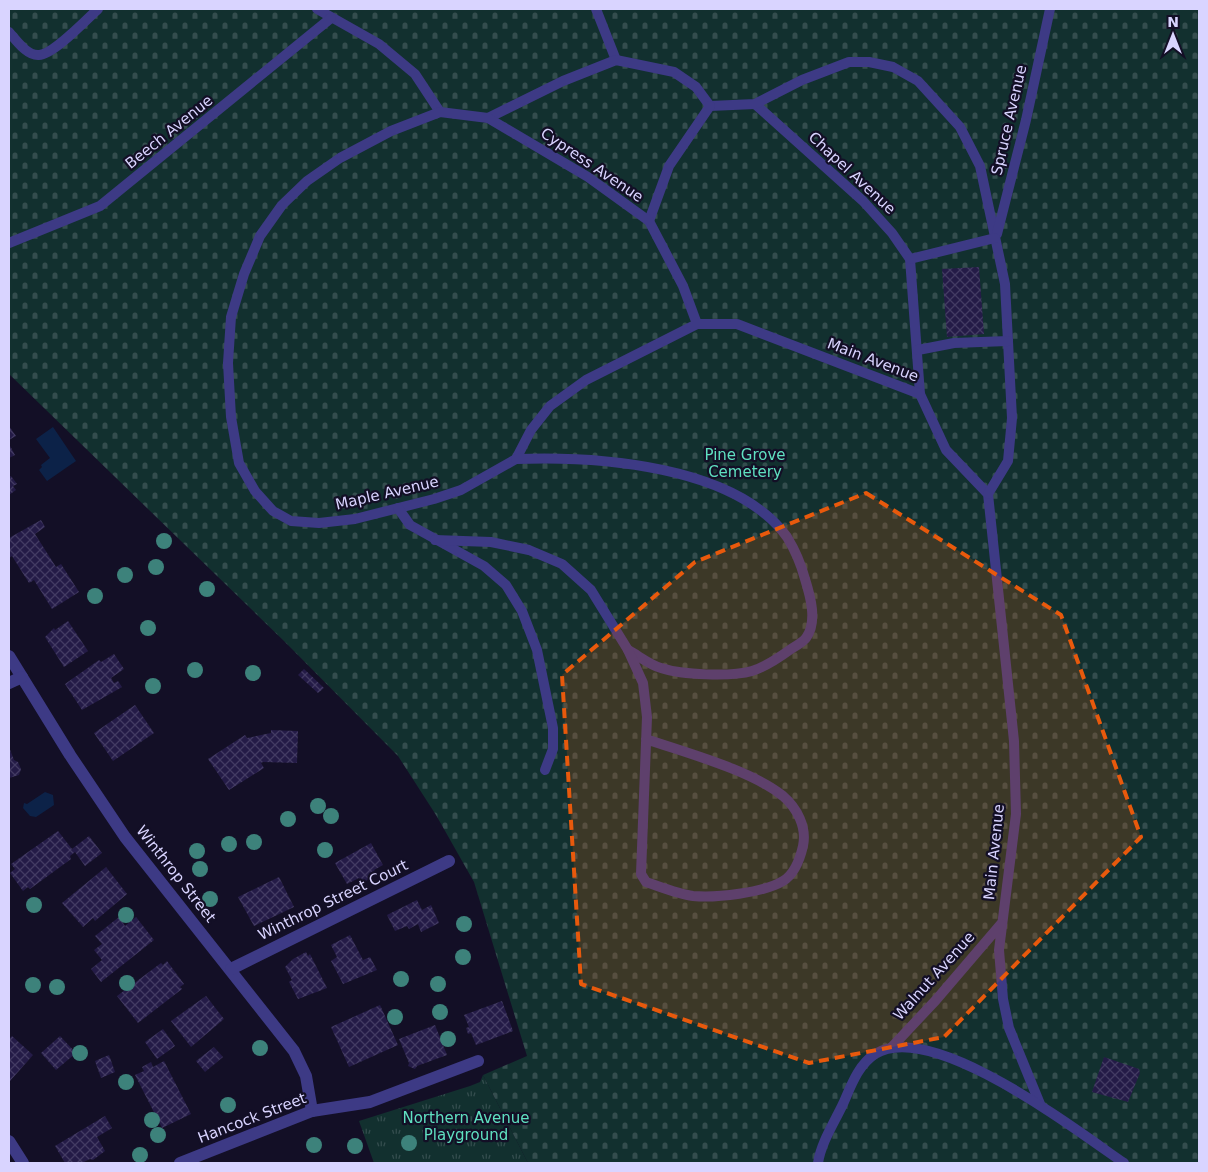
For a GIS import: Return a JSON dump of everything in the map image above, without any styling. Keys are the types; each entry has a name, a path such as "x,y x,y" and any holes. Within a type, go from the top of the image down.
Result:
{"street":[{"name":"Winthrop Street","path":"9,656 70,755 125,837 298,1057 306,1076 312,1111"},
{"path":"9,683 22,676"},
{"name":"Winthrop Street Court","path":"230,969 449,861"},
{"name":"Hancock Street","path":"180,1163 312,1111 370,1102 478,1061"},
{"path":"9,1141 23,1163"}],"lane":[{"path":"9,32 29,53 40,56 51,50 98,9"},
{"path":"317,9 379,44 415,74 440,112"},
{"path":"596,9 616,60"},
{"name":"Spruce Avenue","path":"996,238 1026,120 1050,9"},
{"name":"Beech Avenue","path":"9,243 100,206 332,18"},
{"path":"488,118 564,81 616,60 674,72 696,87 710,106"},
{"path":"710,106 755,104 802,80 850,62 869,62 893,67 918,81 960,127 980,166 1005,284 1012,418 1008,461 988,494"},
{"name":"Chapel Avenue","path":"755,104 863,201 892,232 910,259 920,394"},
{"path":"648,221 669,166 710,106"},
{"name":"Cypress Avenue","path":"440,112 488,118 588,176 648,221 683,286 697,324"},
{"name":"Maple Avenue","path":"440,112 391,131 340,158 307,182 282,204 260,236 244,274 231,316 228,363 231,417 239,463 255,491 273,511 291,521 319,523 355,519 461,490 516,460"},
{"path":"910,259 996,238"},
{"path":"516,460 532,430 550,406 586,380 622,360 697,324"},
{"name":"Main Avenue","path":"697,324 737,324 920,394 946,450 988,494 1014,741 1016,814 999,950 1002,998 1009,1028 1040,1104"},
{"path":"918,350 954,343 1008,341"},
{"path":"516,460 562,457 599,460 672,472 748,501 765,514 787,537 800,562 811,597 811,624 806,638 782,656 751,671 700,674 659,668 628,650"},
{"path":"398,508 410,525 484,566 506,586 522,611 537,650 553,728 552,749 545,770"},
{"path":"434,540 491,542 529,550 562,564 591,590 628,650 643,683 647,717 646,739 641,874 646,882 692,896 718,896 750,892 783,881 799,863 805,838 799,814 782,796 754,780 725,767 646,739"},
{"name":"Walnut Avenue","path":"818,1163 828,1134 860,1070 876,1054 891,1048 936,1000 1001,924"},
{"path":"891,1048 926,1052 965,1064 1040,1104 1124,1163"}],"highlighted area":[{"path":"866,493 1061,615 1141,837 944,1037 809,1063 581,984 562,675 695,562"}],"green space":[{"name":"Pine Grove Cemetery","path":"9,9 1199,9 1199,1163 528,1163 483,1075 527,1056 474,882 436,815 398,756 285,642 9,374"},
{"name":"Northern Avenue Playground","path":"483,1075 528,1163 374,1163 359,1121 470,1086 480,1082"}],"water":[{"path":"53,427 76,461 47,481 39,470 42,467 41,465 50,458 36,439"},
{"path":"45,792 53,795 54,805 36,817 30,816 23,808 24,803 27,804"}],"building":[{"path":"979,267 984,334 947,337 942,269"},
{"path":"9,426 16,436 9,440"},
{"path":"9,444 15,455 9,458"},
{"path":"11,476 17,484 13,486 16,490 9,495 9,477"},
{"path":"41,520 45,527 35,534 56,567 61,564 79,592 52,609 34,580 29,583 12,556 9,558 9,538"},
{"path":"68,621 88,651 64,667 45,637 54,628 55,630"},
{"path":"114,654 124,669 111,678 114,683 118,681 122,687 82,710 65,684 99,660 101,662"},
{"path":"304,669 324,688 318,693 298,675"},
{"path":"135,705 154,733 113,761 94,733"},
{"path":"271,730 298,731 297,763 263,762 261,763 264,768 229,790 208,759 245,735 247,738 271,733"},
{"path":"9,747 14,760 18,762 21,769 19,775 9,778"},
{"path":"58,831 72,849 89,836 102,853 85,866 75,852 70,856 71,859 30,889 28,887 23,891 10,873 15,869 11,864"},
{"path":"371,843 383,865 374,870 377,875 362,883 359,878 347,884 335,863"},
{"path":"106,867 127,894 95,921 93,918 83,927 62,903"},
{"path":"279,877 294,907 254,926 238,897"},
{"path":"417,900 422,910 431,905 439,923 421,932 418,924 409,929 407,926 395,931 387,915"},
{"path":"119,917 125,926 136,917 154,940 101,982 91,969 102,960 94,950 102,944 95,936"},
{"path":"350,935 363,960 370,957 377,970 343,984 331,961 337,957 331,945"},
{"path":"306,952 308,956 310,954 327,988 298,999 289,982 292,980 285,967 293,959"},
{"path":"167,961 184,984 180,987 182,989 138,1023 117,996 161,963 163,965"},
{"path":"206,996 224,1019 191,1047 171,1021"},
{"path":"502,1001 513,1031 476,1045 471,1033 468,1034 466,1028 469,1027 464,1015"},
{"path":"380,1005 398,1045 349,1067 331,1027"},
{"path":"435,1025 447,1055 417,1066 415,1069 408,1066 409,1063 399,1039"},
{"path":"163,1029 175,1046 157,1059 145,1042"},
{"path":"12,1036 33,1055 10,1081 9,1039"},
{"path":"60,1036 76,1053 56,1070 41,1053"},
{"path":"214,1047 223,1057 205,1072 196,1061"},
{"path":"109,1055 115,1072 101,1078 95,1061"},
{"path":"1104,1057 1139,1069 1140,1073 1128,1102 1092,1092"},
{"path":"164,1061 191,1114 162,1128 135,1075 144,1071 142,1067 151,1062 153,1067"},
{"path":"105,1116 112,1128 97,1137 105,1151 93,1160 90,1159 82,1163 65,1163 55,1146"}]}
